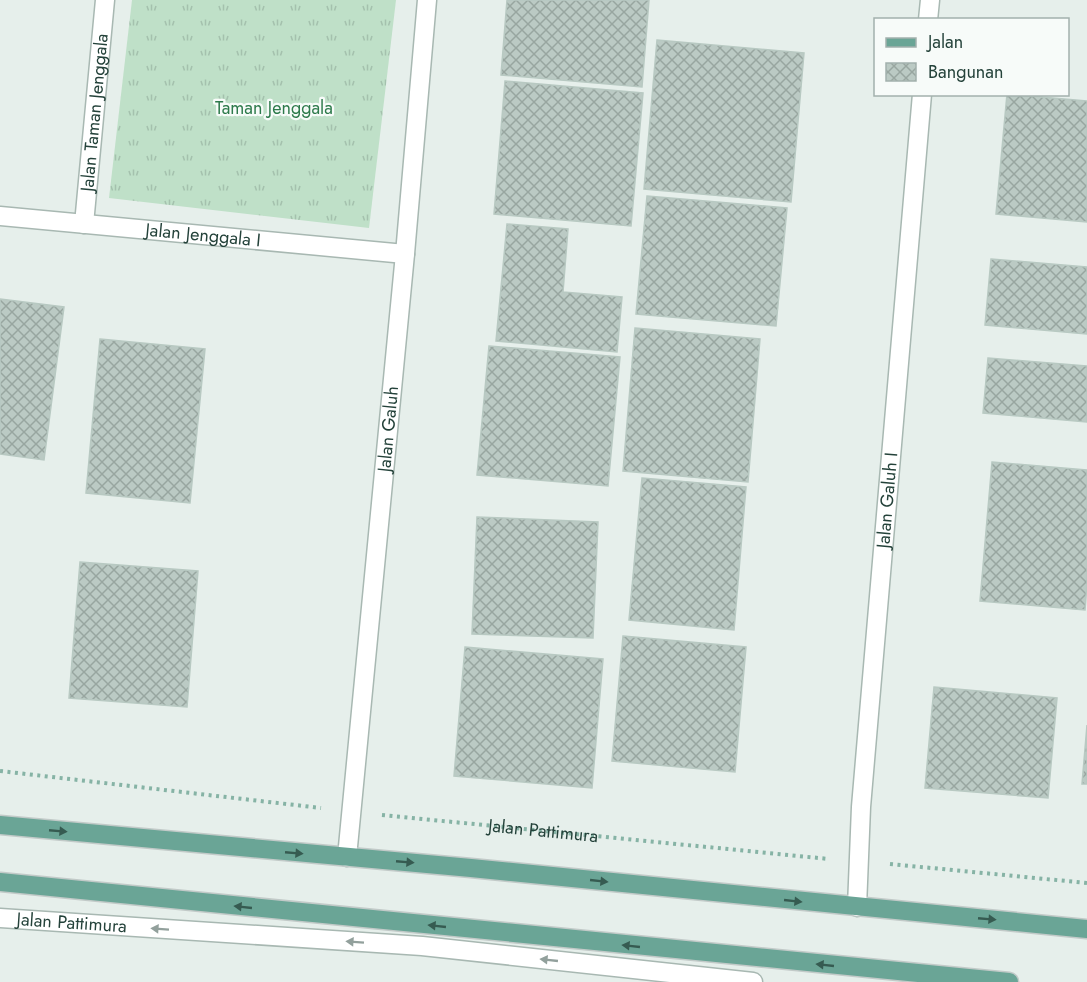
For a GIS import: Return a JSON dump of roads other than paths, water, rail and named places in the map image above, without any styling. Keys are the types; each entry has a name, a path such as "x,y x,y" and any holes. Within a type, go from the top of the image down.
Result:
{"main road":[{"path":"0,825 1087,928"},
{"name":"Jalan Pattimura","path":"0,882 868,976 1009,982"}],"street":[{"name":"Jalan Taman Jenggala","path":"84,224 105,0"},
{"name":"Jalan Galuh","path":"347,857 427,0"},
{"path":"928,18 930,0"},
{"name":"Jalan Galuh I","path":"857,907 862,795 922,96"},
{"name":"Jalan Jenggala I","path":"0,216 405,254"},
{"name":"Jalan Pattimura","path":"0,918 422,946 753,982"}],"park label":[{"name":"Taman Jenggala","path":"274,108"}]}
